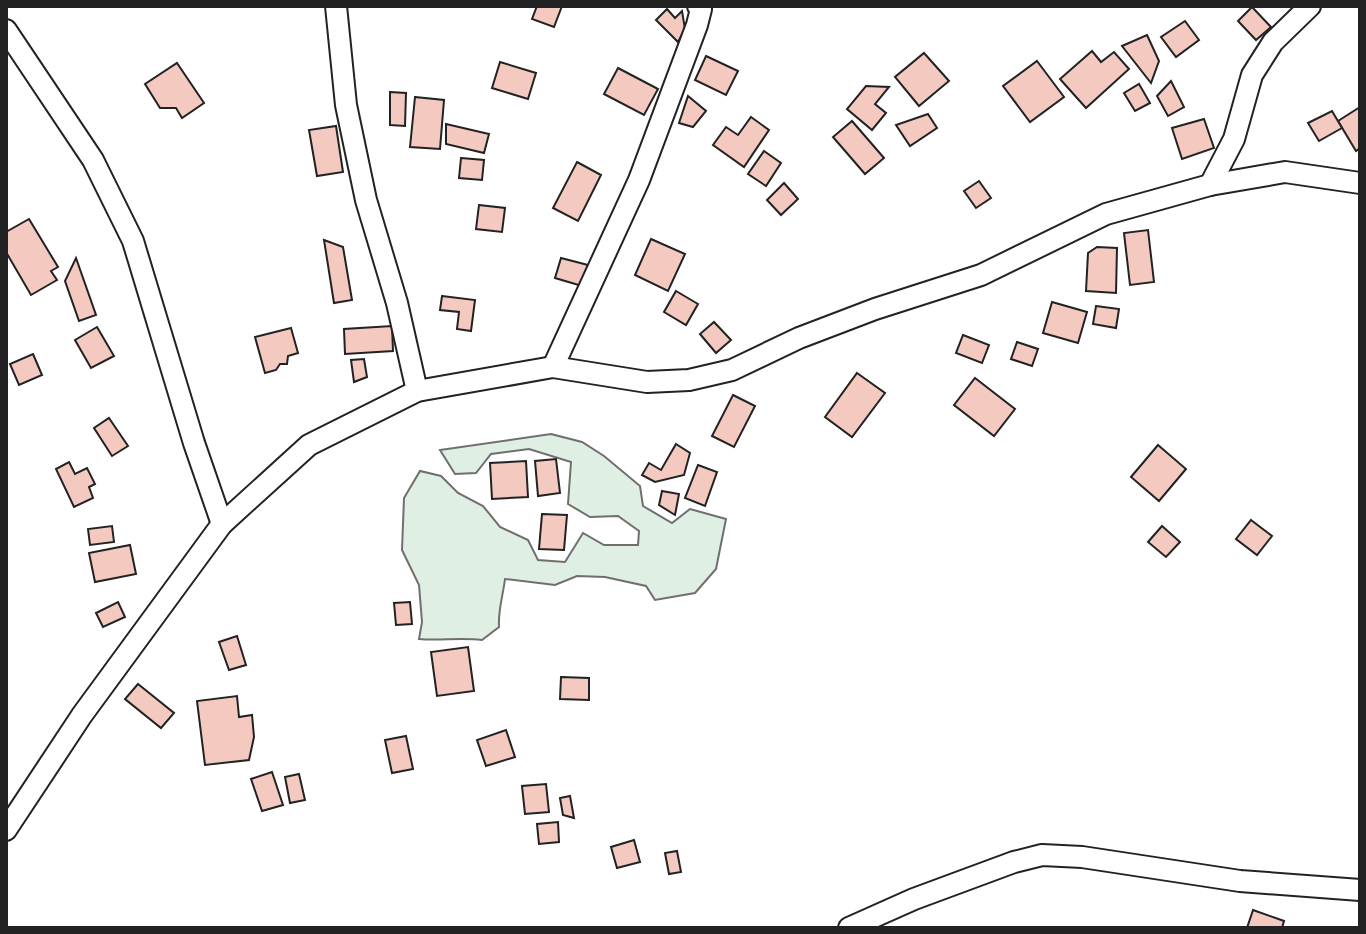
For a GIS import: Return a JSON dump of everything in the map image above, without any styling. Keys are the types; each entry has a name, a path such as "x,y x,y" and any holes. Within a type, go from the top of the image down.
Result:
{"street":[{"path":"336,6 346,105 366,200 397,303 417,391"},
{"path":"553,367 639,180 697,25 701,9 698,6"},
{"path":"1210,185 1234,139 1252,75 1273,42 1310,6"},
{"path":"6,30 93,160 133,241 194,443 222,524"},
{"path":"6,830 82,715 222,524 309,445 417,391 553,367 647,382 689,380 732,370 799,338 875,309 981,275 1106,214 1210,185 1285,172 1355,178"},
{"path":"849,928 914,899 1014,862 1042,855 1082,857 1240,881 1360,890"}],"green space":[{"path":"551,434 582,442 604,456 640,486 643,506 672,523 690,509 726,519 716,569 695,593 655,600 646,586 605,577 577,576 555,585 505,579 499,627 482,640 419,639 422,622 419,585 402,550 404,498 420,471 441,476 458,493 483,506 500,527 528,540 538,560 565,562 583,533 604,545 638,545 639,531 618,516 590,517 568,504 571,462 529,449 491,454 476,473 455,474 440,450"}],"building":[{"path":"537,6 562,6 554,27 532,19"},
{"path":"1252,7 1271,27 1256,40 1238,21"},
{"path":"667,9 675,18 682,11 685,29 678,42 656,20"},
{"path":"1185,21 1199,40 1176,57 1161,37"},
{"path":"1147,35 1159,61 1151,83 1122,46"},
{"path":"1092,51 1101,62 1114,52 1129,69 1086,108 1060,79"},
{"path":"924,53 949,81 919,106 895,77"},
{"path":"706,56 738,71 726,95 695,80"},
{"path":"1037,61 1064,97 1030,122 1003,86"},
{"path":"500,62 536,73 528,99 492,88"},
{"path":"177,63 204,103 182,118 176,108 160,108 145,84"},
{"path":"618,68 658,89 644,115 604,94"},
{"path":"1171,81 1184,107 1168,116 1157,96"},
{"path":"1139,84 1150,103 1135,111 1124,93"},
{"path":"866,86 889,87 875,104 886,113 872,130 847,109"},
{"path":"390,92 406,93 405,126 390,125"},
{"path":"688,96 706,111 693,127 679,123"},
{"path":"415,97 444,100 440,149 410,147"},
{"path":"1360,107 1360,148 1356,151 1338,121"},
{"path":"1332,111 1342,128 1319,141 1308,123"},
{"path":"928,114 937,128 910,146 896,125"},
{"path":"751,117 769,130 744,167 713,145 726,127 738,135"},
{"path":"1204,119 1214,148 1182,159 1172,128"},
{"path":"852,121 884,158 865,174 833,137"},
{"path":"446,124 489,134 484,153 446,144"},
{"path":"336,126 343,172 317,176 309,130"},
{"path":"764,151 781,163 766,186 748,174"},
{"path":"461,158 484,160 482,180 459,178"},
{"path":"577,162 601,175 578,221 553,208"},
{"path":"979,181 991,198 976,208 964,191"},
{"path":"784,183 798,199 781,215 767,200"},
{"path":"479,205 505,208 502,232 476,229"},
{"path":"29,219 58,267 51,271 57,280 31,295 6,252 6,232"},
{"path":"1148,230 1154,282 1130,285 1124,233"},
{"path":"651,239 685,254 668,291 635,275"},
{"path":"324,240 343,247 352,300 334,303"},
{"path":"1097,247 1117,248 1116,293 1086,291 1088,253"},
{"path":"76,258 96,315 79,321 65,281"},
{"path":"561,258 588,265 582,286 555,278"},
{"path":"676,291 698,304 686,325 664,312"},
{"path":"442,296 475,300 471,331 457,329 459,312 440,310"},
{"path":"1052,302 1087,312 1078,343 1043,333"},
{"path":"1096,306 1119,309 1116,328 1093,324"},
{"path":"714,322 731,340 716,353 700,334"},
{"path":"392,326 393,351 345,354 344,329"},
{"path":"97,327 114,356 91,368 75,340"},
{"path":"291,328 298,353 288,356 287,364 280,364 276,370 265,373 255,337"},
{"path":"963,335 989,345 982,363 956,353"},
{"path":"1017,342 1038,349 1032,366 1011,359"},
{"path":"33,354 42,375 19,385 10,364"},
{"path":"364,359 367,377 354,382 351,360"},
{"path":"857,373 885,393 852,437 825,417"},
{"path":"975,378 1015,409 994,436 954,405"},
{"path":"733,395 755,406 734,447 712,436"},
{"path":"109,418 128,446 112,456 94,428"},
{"path":"676,444 690,453 684,475 655,482 642,475 649,463 661,470"},
{"path":"1158,445 1186,469 1159,501 1131,477"},
{"path":"556,459 560,493 538,496 535,461"},
{"path":"526,461 528,497 492,499 490,463"},
{"path":"69,462 75,474 87,468 95,484 89,487 93,498 74,507 56,469"},
{"path":"698,465 717,472 705,506 685,498"},
{"path":"662,491 679,494 675,515 659,505"},
{"path":"542,514 567,515 564,550 539,549"},
{"path":"1251,520 1272,536 1257,555 1236,539"},
{"path":"112,526 114,542 90,545 88,529"},
{"path":"1162,526 1180,542 1166,557 1148,542"},
{"path":"130,545 136,574 95,582 89,553"},
{"path":"118,602 125,617 103,627 96,613"},
{"path":"410,602 412,624 396,625 394,603"},
{"path":"237,636 246,665 229,670 219,642"},
{"path":"468,647 474,691 437,696 431,652"},
{"path":"561,677 589,678 589,700 560,699"},
{"path":"138,684 174,713 161,728 125,699"},
{"path":"237,696 239,717 252,715 254,737 249,760 205,765 197,701"},
{"path":"506,730 515,757 486,766 477,740"},
{"path":"406,736 413,769 392,773 385,740"},
{"path":"272,772 283,805 262,811 251,779"},
{"path":"299,774 305,800 290,803 285,777"},
{"path":"546,784 549,812 525,814 522,786"},
{"path":"570,796 574,818 563,815 560,798"},
{"path":"558,822 559,842 539,844 537,824"},
{"path":"634,840 640,862 617,868 611,847"},
{"path":"677,851 681,872 669,874 665,853"},
{"path":"1253,910 1284,921 1282,928 1247,928"}]}
